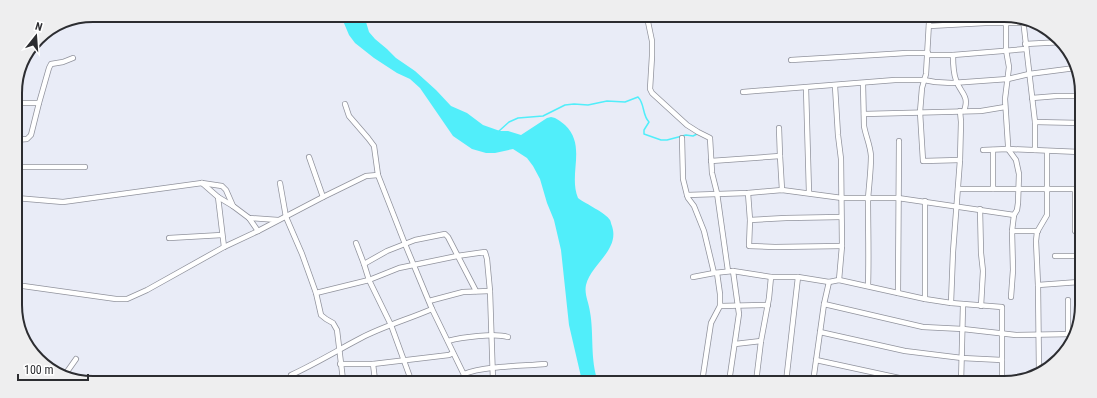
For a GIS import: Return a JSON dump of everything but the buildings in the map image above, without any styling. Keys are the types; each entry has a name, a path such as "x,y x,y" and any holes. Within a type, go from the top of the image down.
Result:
{"street":[{"path":"648,22 652,41 650,89 652,93 666,104 680,119 698,132 710,138 712,173 739,314 731,376"},
{"path":"960,160 923,161 920,112 922,88 926,74 929,24 1012,22"},
{"path":"1006,23 1006,50 1009,67 1005,93 1005,107 1008,149 1017,164 1019,188 1017,210 1014,215 1012,231 1011,297"},
{"path":"1024,25 1035,122 1035,150"},
{"path":"791,60 907,53 953,54 1006,50 1054,43"},
{"path":"951,303 961,122 962,111 966,102 955,75 953,54"},
{"path":"22,139 27,139 31,135 51,64 63,62 73,58"},
{"path":"743,92 863,84 895,80 924,80 945,83 1008,79 1029,74 1071,69"},
{"path":"863,84 864,126 865,133 869,141 871,156 868,198 868,286"},
{"path":"835,86 841,160 842,198 842,246 839,280"},
{"path":"806,88 809,192"},
{"path":"1032,98 1075,96"},
{"path":"22,103 39,103"},
{"path":"345,104 349,116 374,146 378,175 405,244 432,309 464,374 493,368 545,364"},
{"path":"864,114 981,111 1005,107"},
{"path":"1035,122 1075,123"},
{"path":"779,128 782,190"},
{"path":"682,138 683,179 688,198 694,206 704,231 716,273 720,294 720,306 712,323 703,376"},
{"path":"898,293 899,141"},
{"path":"983,150 1008,149 1075,152"},
{"path":"993,150 993,189"},
{"path":"1039,367 1036,241 1038,231 1047,215 1048,188 1046,151"},
{"path":"711,161 780,156"},
{"path":"309,157 323,197"},
{"path":"22,167 86,167"},
{"path":"22,286 116,299 127,299 147,290 224,247 258,232 323,197 366,176 378,175"},
{"path":"202,183 218,197 249,218 258,232"},
{"path":"22,199 63,202 202,183 222,186 226,190 233,206"},
{"path":"280,183 286,217 302,254 316,293 321,315 335,326 340,350 340,364 342,376"},
{"path":"958,189 1075,189"},
{"path":"687,195 748,193 782,190 809,192 842,198 898,198 956,205 1014,215"},
{"path":"748,193 750,220 749,246 842,246"},
{"path":"218,197 224,247"},
{"path":"925,201 925,299"},
{"path":"980,209 983,271 981,306"},
{"path":"249,218 280,220"},
{"path":"750,220 786,218 841,218"},
{"path":"1012,231 1038,231"},
{"path":"364,264 386,251 420,239 445,234 448,237 476,291"},
{"path":"169,238 222,235"},
{"path":"356,244 369,280 391,325 410,376"},
{"path":"316,293 369,280 399,268 485,252 488,259 493,376"},
{"path":"1054,256 1075,256"},
{"path":"693,277 730,271 830,282 839,280 925,299 963,305 1002,307 1002,376"},
{"path":"757,376 771,276"},
{"path":"787,376 798,278"},
{"path":"814,376 824,304 830,282"},
{"path":"1038,285 1075,282"},
{"path":"429,301 463,292 490,290"},
{"path":"1068,300 1071,328"},
{"path":"824,304 923,327 1002,333 1069,335"},
{"path":"720,306 768,305"},
{"path":"961,376 963,305"},
{"path":"291,375 362,338 432,309"},
{"path":"820,332 905,351 962,358 1002,360"},
{"path":"448,341 460,338 492,336 508,337"},
{"path":"735,344 761,341"},
{"path":"340,364 373,364 449,355 453,353"},
{"path":"67,371 76,359"},
{"path":"816,360 890,376"},
{"path":"373,364 374,376"}],"water":[{"path":"344,22 366,22 369,32 396,58 415,71 451,106 467,113 483,125 500,131 508,131 521,135 547,118 551,117 562,122 571,133 575,142 576,151 575,189 578,198 608,217 611,222 613,235 609,250 593,270 586,285 586,295 591,320 594,365 597,376 581,376 569,325 561,250 554,220 540,179 533,166 527,158 513,149 495,153 486,153 472,149 453,136 420,88 410,79 397,73 374,58 355,43 349,35"}],"waterway":[{"path":"499,131 509,122 518,118 543,116 565,105 588,105 607,101 625,102 638,97 642,103 645,116 649,122 644,130 644,134 661,140 686,135 693,136 697,134"}]}
